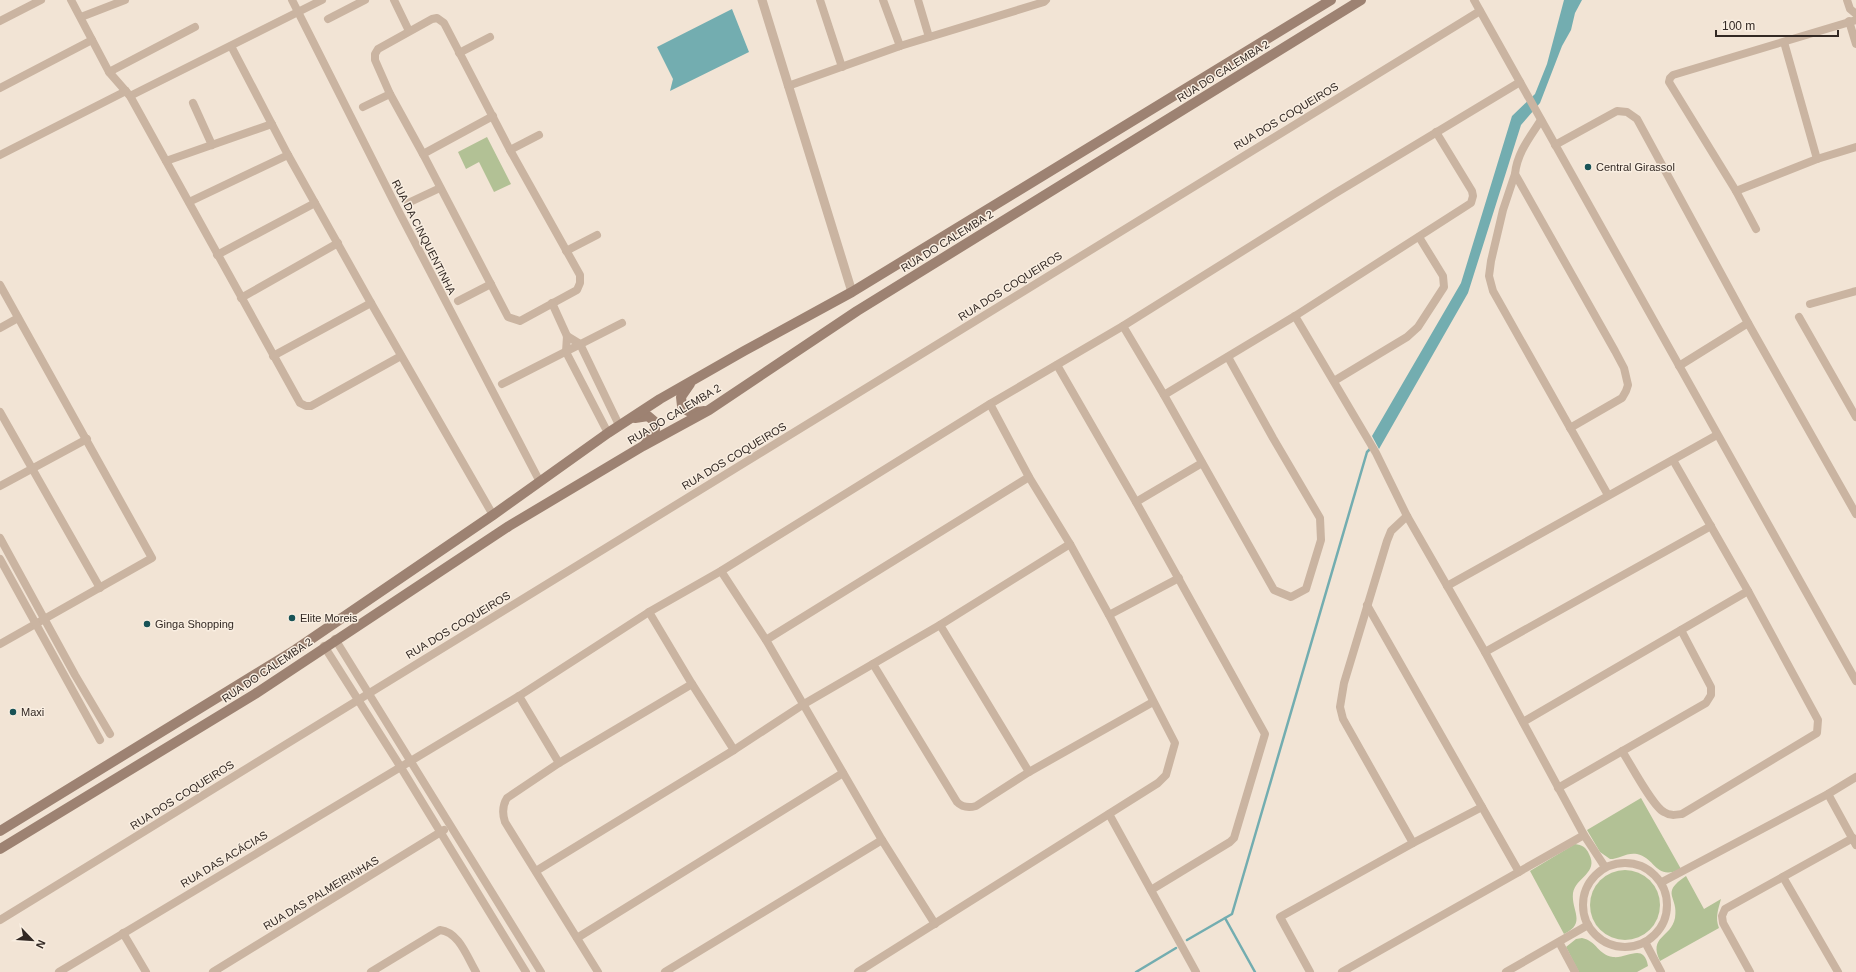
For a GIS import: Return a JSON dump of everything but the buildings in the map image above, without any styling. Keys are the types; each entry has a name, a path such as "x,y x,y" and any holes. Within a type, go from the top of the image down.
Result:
{"main road":[{"name":"RUA DO CALEMBA 2","path":"0,831 295,650 493,515 619,425 744,351 852,292 1331,0"},
{"name":"RUA DO CALEMBA 2","path":"0,849 255,694 324,646 515,522 643,446 709,410 864,306 1361,0"},
{"path":"694,380 681,397 682,406 687,411 694,412 709,410"},
{"path":"629,419 648,416 655,422 656,426 653,434 643,446"}],"street":[{"path":"0,21 41,0"},
{"path":"71,0 109,72 128,93 300,403 308,406 315,404 401,356"},
{"path":"80,17 125,0"},
{"name":"RUA DA CINQUENTINHA","path":"292,0 399,212 540,482"},
{"path":"0,155 128,93 231,46 322,0"},
{"path":"328,19 365,0"},
{"path":"394,0 409,31"},
{"path":"762,0 852,292"},
{"path":"820,0 842,67"},
{"path":"883,0 900,46"},
{"path":"918,0 929,37"},
{"path":"788,86 900,46 1044,2 1046,0"},
{"path":"1474,0 1856,681"},
{"path":"1847,0 1850,9 1856,14"},
{"name":"RUA DOS COQUEIROS","path":"0,920 357,699 1480,11"},
{"path":"432,18 438,18 444,23 460,53 510,150 580,275 580,283 577,290 520,321 508,317 390,94 375,60 375,54 378,49 432,18"},
{"path":"1756,229 1736,191 1669,82 1670,78 1673,74 1784,42 1852,20 1856,44"},
{"path":"109,72 195,27"},
{"path":"460,53 490,37"},
{"path":"0,88 92,40"},
{"path":"1784,42 1817,160"},
{"path":"231,46 288,155 401,356 493,515"},
{"name":"RUA DAS ACÁCIAS","path":"60,972 400,766 519,696 650,612 721,571 990,404 1123,326 1334,194 1520,82"},
{"path":"363,107 390,94"},
{"path":"193,103 212,145"},
{"path":"1555,145 1617,111 1627,112 1637,119 1748,323 1856,514"},
{"path":"423,154 492,116"},
{"path":"1541,120 1524,146 1516,164 1515,174 1503,210 1489,276 1493,291 1608,495"},
{"path":"166,161 272,124"},
{"path":"1164,395 1295,316 1471,203 1473,200 1472,191 1436,132"},
{"path":"510,150 539,136"},
{"path":"1736,191 1817,160 1856,147"},
{"path":"189,202 288,155"},
{"path":"1515,174 1615,351 1624,368 1628,385 1622,398 1570,428"},
{"path":"408,202 440,188"},
{"path":"217,255 315,203"},
{"path":"566,251 597,235"},
{"path":"1334,381 1407,337 1418,327 1444,287 1443,276 1419,237"},
{"path":"241,298 338,243"},
{"path":"458,301 491,284"},
{"path":"0,285 152,558 0,644"},
{"path":"1810,304 1856,291"},
{"path":"273,356 371,303"},
{"path":"552,303 567,336 566,352 608,433"},
{"path":"1295,316 1376,453 1406,516 1485,652 1584,835 1605,867"},
{"path":"1800,316 1856,417"},
{"path":"0,328 18,318"},
{"path":"502,384 622,323"},
{"path":"1679,366 1748,323"},
{"path":"1123,326 1164,395 1274,590 1291,598 1306,589 1321,540 1320,518 1228,357"},
{"path":"567,336 580,344 619,425"},
{"path":"1057,365 1179,578 1265,734 1234,838 1230,842 1151,890"},
{"path":"858,972 1158,783 1167,771 1174,743 1109,615 1070,544 1029,477 990,404"},
{"path":"0,412 100,588"},
{"path":"1447,586 1717,435"},
{"path":"0,486 87,439"},
{"path":"1622,751 1662,812 1671,815 1682,814 1817,733 1818,720 1748,591 1673,460"},
{"path":"1136,502 1202,463"},
{"path":"766,640 1029,477"},
{"path":"1406,516 1391,530 1387,541 1344,684 1340,707 1343,719 1413,843"},
{"path":"1485,652 1711,526"},
{"path":"0,538 75,675 110,734"},
{"path":"536,871 734,750 804,704 940,625 1070,544"},
{"path":"0,558 100,740"},
{"path":"721,571 766,640 882,840 935,924"},
{"path":"1109,615 1179,578"},
{"path":"1523,722 1748,591"},
{"path":"1367,605 1519,872"},
{"path":"650,612 692,684 734,750"},
{"path":"940,625 1028,772"},
{"path":"1558,788 1706,703 1711,694 1711,687 1681,630"},
{"path":"335,639 541,972"},
{"path":"324,646 400,766 526,972"},
{"path":"873,664 960,806 976,806 1028,772 1153,702"},
{"path":"598,972 505,822 502,812 503,807 507,798 559,763 692,684"},
{"path":"519,696 559,763"},
{"path":"577,938 843,773"},
{"path":"1662,882 1828,794 1856,777"},
{"path":"1750,972 1723,923 1722,916 1725,909 1783,877 1854,842 1828,794"},
{"path":"1310,972 1280,917 1413,843 1482,807"},
{"path":"1109,814 1196,972"},
{"name":"RUA DAS PALMEIRINHAS","path":"213,972 450,826"},
{"path":"1342,972 1584,835"},
{"path":"665,972 882,840"},
{"path":"1624,862 1636,864 1648,870 1662,882 1666,897 1667,914 1662,926 1645,942 1633,947 1621,948 1609,944 1598,937 1588,925 1583,905 1586,891 1592,880 1605,867 1624,862"},
{"path":"1783,877 1838,972"},
{"path":"1506,972 1588,925"},
{"path":"370,972 382,969 440,930 447,931 454,935 476,972"},
{"path":"123,933 146,972"},
{"path":"1559,942 1575,972"},
{"path":"1645,942 1661,972"}],"green space":[{"path":"487,137 511,184 494,192 479,162 466,169 458,152"},
{"path":"1641,798 1681,869 1672,872 1661,871 1643,856 1637,854 1630,854 1610,859 1600,852 1587,830"},
{"path":"1575,844 1582,846 1587,850 1591,860 1591,866 1586,875 1578,883 1573,893 1576,916 1575,925 1571,930 1564,934 1530,871"},
{"path":"1625,870 1638,873 1650,880 1657,892 1660,905 1657,918 1650,930 1638,937 1625,940 1612,937 1600,930 1593,918 1590,905 1593,892 1600,880 1612,873"},
{"path":"1686,876 1704,909 1721,899 1717,917 1719,928 1660,961 1657,953 1658,942 1673,925 1675,918 1676,911 1672,896 1673,887"},
{"path":"1582,938 1591,942 1608,956 1618,957 1639,953 1646,959 1648,966 1637,972 1579,972 1566,947 1576,939"}],"water":[{"path":"1564,0 1582,0 1575,13 1571,30 1562,46 1540,103 1521,125 1468,293 1379,449 1372,436 1461,283 1512,116 1535,94 1547,64"},
{"path":"732,9 749,52 670,91 673,79 657,47"}],"waterway":[{"path":"1187,940 1232,914 1367,452 1372,447"},
{"path":"1225,918 1255,972"},
{"path":"1136,972 1176,948"}],"place":[{"name":"Central Girassol","path":"1588,167"},
{"name":"Elite Moreis","path":"292,618"},
{"name":"Ginga Shopping","path":"147,624"},
{"name":"Maxi","path":"13,712"}]}
